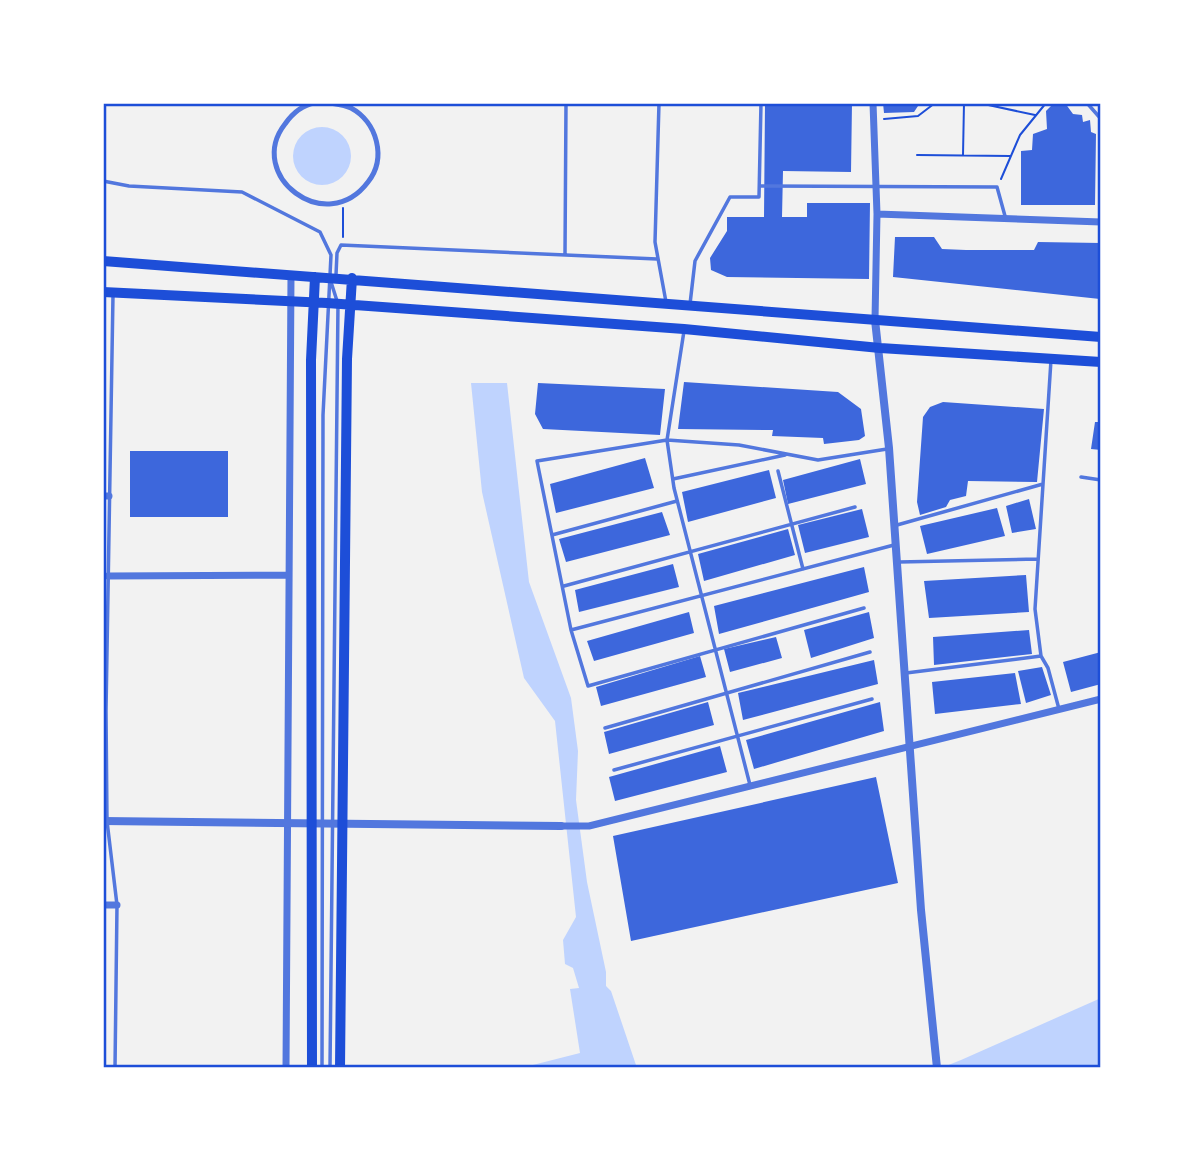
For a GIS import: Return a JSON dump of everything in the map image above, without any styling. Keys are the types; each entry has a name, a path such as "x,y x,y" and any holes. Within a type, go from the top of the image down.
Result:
{"main road":[{"path":"103,261 1101,337"},
{"path":"315,277 311,360 340,1068"},
{"path":"312,1068 328,825 352,278"},
{"path":"108,293 351,305 684,329 880,348 1101,362"}],"street":[{"path":"315,103 292,114 280,130 274,150 277,170 287,187 303,199 323,205 343,202 361,192 373,176 378,157 376,136 366,119 349,107 330,103"},
{"path":"873,103 877,214 875,320 889,448 921,910 937,1068"},
{"path":"877,214 1101,222"},
{"path":"286,1068 291,275"},
{"path":"108,576 288,575"},
{"path":"105,821 286,825 589,826 1101,699"},
{"path":"103,905 117,905"}],"lane":[{"path":"565,254 566,103"},
{"path":"659,103 657,259 666,304"},
{"path":"690,306 695,261 730,197 759,197 761,103"},
{"path":"1087,103 1101,119"},
{"path":"103,181 129,186 242,192 320,232 331,255 333,304 328,825 322,1068"},
{"path":"760,186 997,187 1005,219"},
{"path":"330,1068 323,429 337,253 341,245 657,259"},
{"path":"108,293 105,821 117,905 115,1068"},
{"path":"684,329 667,440 689,551 750,787"},
{"path":"1051,360 1035,609 1041,656 1048,668 1059,710"},
{"path":"864,608 588,686 571,630 537,461 667,440 739,445 818,460 889,448"},
{"path":"673,479 787,454"},
{"path":"778,471 803,569"},
{"path":"1081,477 1101,480"},
{"path":"894,526 1043,484"},
{"path":"552,535 677,500"},
{"path":"564,586 855,507"},
{"path":"571,630 895,545"},
{"path":"897,562 1037,559"},
{"path":"605,728 870,652"},
{"path":"906,673 1041,656"},
{"path":"614,770 872,699"}],"path":[{"path":"873,120 918,116 935,103"},
{"path":"963,156 964,103"},
{"path":"979,103 1036,115"},
{"path":"997,187 1020,135 1046,103"},
{"path":"917,155 1011,156"},
{"path":"341,245 343,202"}],"water":[{"path":"322,127 338,132 346,140 351,156 346,172 338,180 322,185 306,180 298,172 293,156 298,140 306,132"},
{"path":"471,383 507,383 529,582 571,698 578,751 576,800 587,882 606,972 606,986 611,991 637,1068 521,1068 580,1053 570,989 579,988 573,968 565,964 563,940 576,917 555,721 524,678 482,492"},
{"path":"1101,998 1101,1068 941,1068 961,1060"}],"building":[{"path":"765,103 852,103 851,172 783,171 782,217 807,217 807,203 870,203 869,279 727,277 711,270 710,258 727,231 727,217 764,217"},
{"path":"883,103 920,103 914,112 884,113"},
{"path":"1054,103 1065,103 1073,114 1082,115 1083,122 1090,120 1091,132 1096,134 1095,205 1021,205 1021,151 1032,150 1033,134 1047,129 1046,111"},
{"path":"895,237 934,237 942,249 966,250 1034,250 1038,242 1101,243 1100,299 893,277"},
{"path":"684,382 838,392 861,409 865,436 859,440 824,444 823,438 772,436 773,430 678,429"},
{"path":"538,383 665,389 660,435 543,429 535,414"},
{"path":"943,402 1044,409 1037,482 968,481 966,496 950,500 946,507 920,515 917,502 923,417 930,407"},
{"path":"1095,422 1101,422 1101,450 1091,449"},
{"path":"130,451 228,451 228,517 130,517"},
{"path":"645,458 654,488 556,513 550,484"},
{"path":"860,459 866,484 788,504 783,480"},
{"path":"769,470 776,498 688,522 682,492"},
{"path":"1029,499 1036,529 1012,533 1006,506"},
{"path":"997,508 1005,536 927,554 920,526"},
{"path":"862,509 869,537 805,553 798,525"},
{"path":"662,512 670,535 566,562 559,539"},
{"path":"788,529 795,555 704,581 698,554"},
{"path":"673,564 679,587 579,612 575,590"},
{"path":"864,567 869,592 719,634 714,606"},
{"path":"1026,575 1029,612 929,618 924,581"},
{"path":"689,612 694,633 594,661 587,641"},
{"path":"869,612 874,638 811,658 804,630"},
{"path":"1029,630 1032,654 934,665 933,637"},
{"path":"776,637 782,658 730,672 724,649"},
{"path":"1101,652 1101,684 1071,692 1063,662"},
{"path":"700,656 706,677 601,706 596,687"},
{"path":"874,660 878,684 743,720 738,693"},
{"path":"1042,667 1051,695 1026,703 1018,671"},
{"path":"1015,673 1021,704 935,714 932,682"},
{"path":"708,702 714,725 609,754 604,732"},
{"path":"880,702 884,731 754,769 746,740"},
{"path":"720,746 727,772 615,801 609,777"},
{"path":"876,777 898,883 631,941 613,836"}]}
